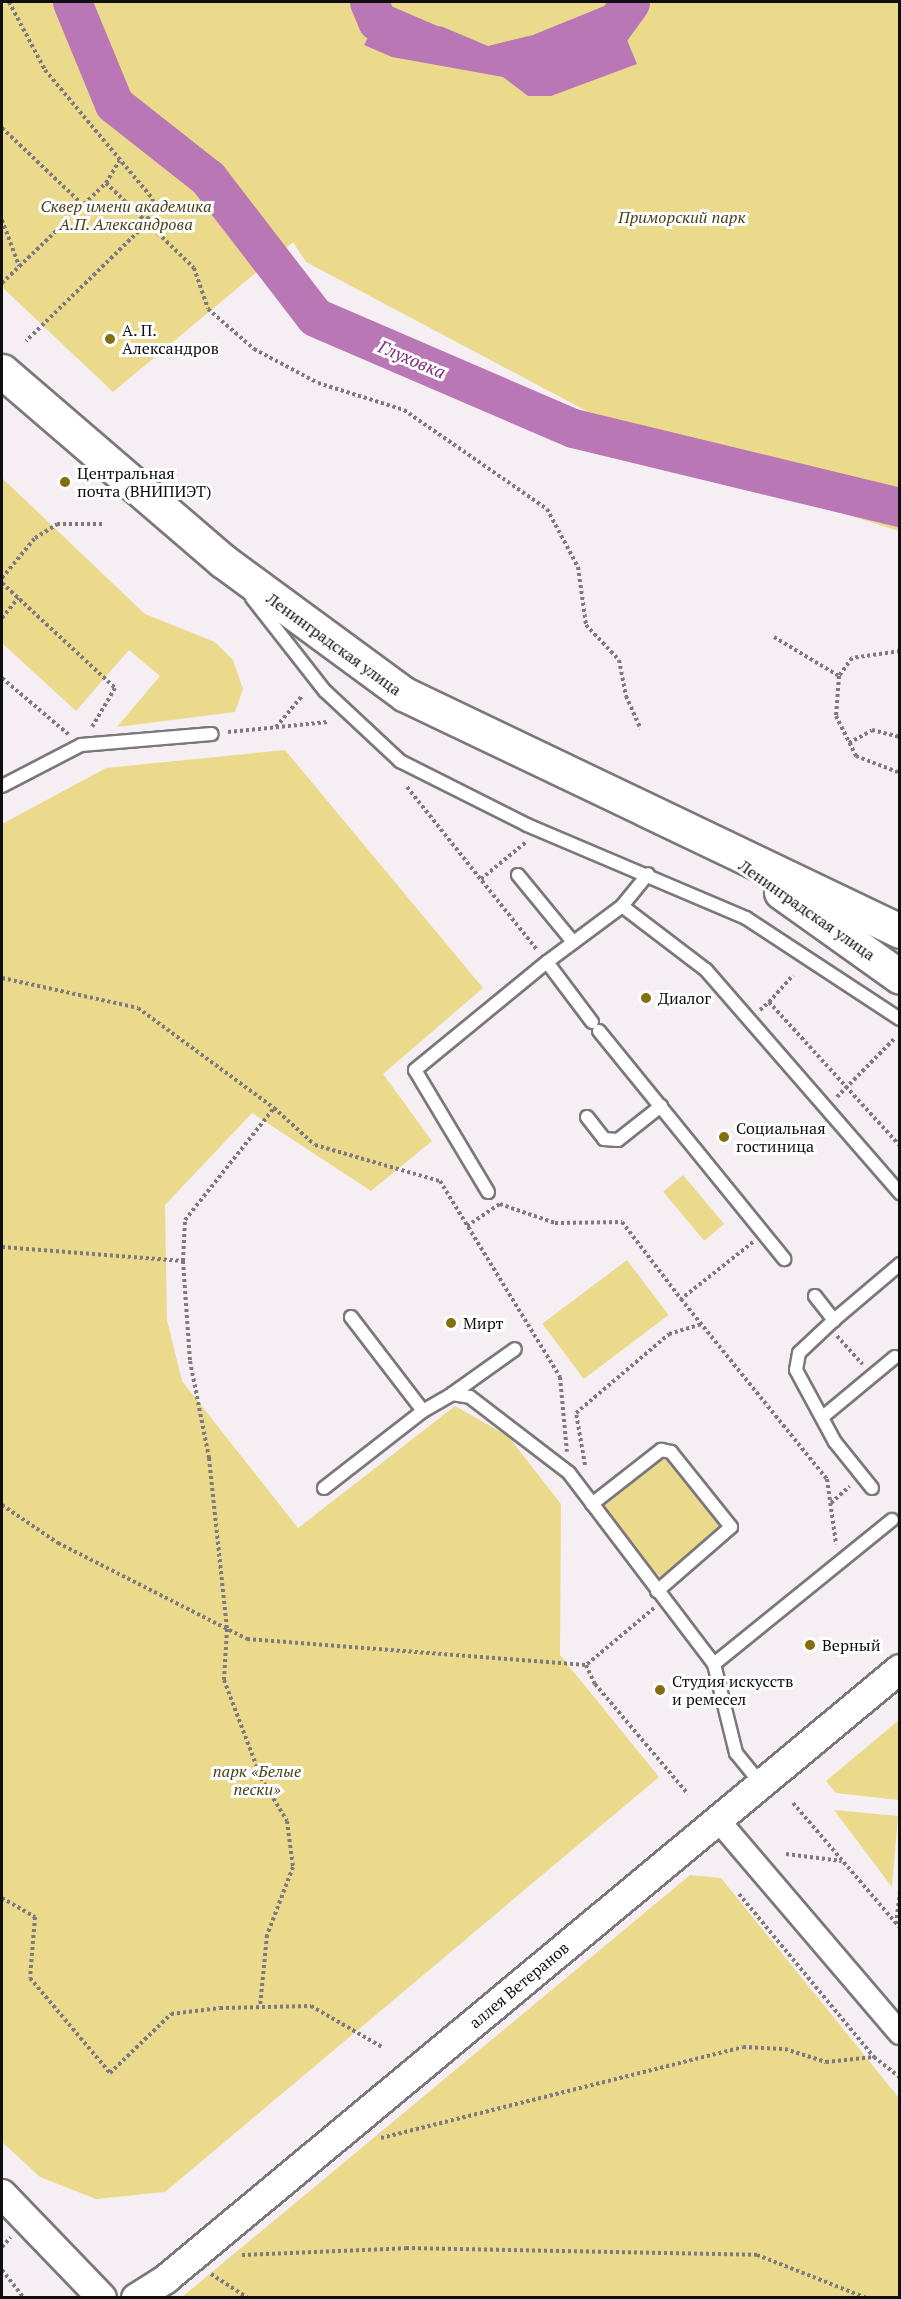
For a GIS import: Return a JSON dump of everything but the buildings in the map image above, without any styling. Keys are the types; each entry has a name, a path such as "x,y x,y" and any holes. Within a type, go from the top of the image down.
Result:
{"main road":[{"name":"Ленинградская улица","path":"2,371 223,561 404,694 897,930"},
{"name":"Ленинградская улица","path":"714,844 888,968"},
{"path":"888,968 879,941 897,930"}],"street":[{"name":"аллея Ветеранов","path":"136,2298 166,2279 900,1669"},
{"path":"718,1820 900,2033"},
{"path":"2,2194 102,2298"}],"lane":[{"path":"223,561 325,691 400,761 527,825 648,874 746,918 900,1019"},
{"path":"2,786 81,745 212,734"},
{"path":"488,1192 415,1070 547,962 622,906 648,874"},
{"path":"518,875 573,942"},
{"path":"622,906 706,970 900,1193"},
{"path":"547,962 784,1259"},
{"path":"587,1117 604,1138 618,1140 661,1106"},
{"path":"872,1488 835,1442 825,1415 800,1384 796,1370 799,1353 900,1264"},
{"path":"815,1296 834,1320"},
{"path":"351,1317 423,1411"},
{"path":"324,1488 423,1411 452,1394 515,1349"},
{"path":"825,1415 895,1357"},
{"path":"452,1394 470,1397 517,1429 569,1473 714,1664 736,1753 761,1784"},
{"path":"592,1504 661,1450 670,1452 731,1527 730,1533 661,1595"},
{"path":"714,1664 892,1520"}],"path":[{"path":"9,2 45,70 118,161 153,199 147,223 26,341"},
{"path":"2,128 83,205"},
{"path":"2,283 106,183 118,161"},
{"path":"106,183 194,268 208,309 254,349 318,383 404,410 547,509 578,567 586,625 618,660 626,696 641,729"},
{"path":"2,220 19,266"},
{"path":"2,578 35,538 57,524 105,524"},
{"path":"2,583 115,688 81,745 2,678"},
{"path":"2,618 18,598"},
{"path":"774,637 839,676"},
{"path":"900,651 852,658 839,676 836,716 856,756 900,773"},
{"path":"276,727 302,696"},
{"path":"212,734 328,722"},
{"path":"849,743 872,730 900,737"},
{"path":"407,787 547,962"},
{"path":"481,879 527,842"},
{"path":"763,1008 793,975"},
{"path":"2,978 138,1008 274,1108 315,1145 440,1181 560,1377 569,1473"},
{"path":"769,1002 900,1146"},
{"path":"841,1092 894,1039"},
{"path":"260,2007 267,1935 293,1867 287,1821 261,1778 224,1680 227,1629 209,1458 190,1361 183,1261 185,1220 274,1108"},
{"path":"467,1226 500,1204 555,1223 622,1222 681,1299 827,1479 837,1548"},
{"path":"681,1299 764,1234"},
{"path":"2,1246 183,1261"},
{"path":"592,1504 576,1413 669,1334 701,1324"},
{"path":"848,1348 862,1364"},
{"path":"831,1503 854,1483"},
{"path":"2,1505 58,1543 247,1639 316,1647 586,1665 661,1595"},
{"path":"586,1665 594,1684 688,1794"},
{"path":"793,1803 900,1928"},
{"path":"786,1854 843,1861"},
{"path":"896,1924 900,1890"},
{"path":"739,1894 874,2057 900,2077"},
{"path":"2,1898 35,1917 30,1978 110,2073 171,2014 260,2007 311,2006 382,2047"},
{"path":"381,2138 743,2047 785,2049 826,2062 874,2057"},
{"path":"2,2247 13,2234"},
{"path":"242,2255 406,2248 757,2255 867,2298"},
{"path":"2,2270 24,2298"},
{"path":"214,2278 248,2298"}],"green space":[{"name":"Приморский парк","path":"2,2 899,2 899,531 688,465 306,262 293,242 113,392 2,287"},
{"path":"2,478 145,614 215,642 233,660 243,689 235,712 117,727 160,676 129,650 76,711 2,643"},
{"name":"парк «Белые пески»","path":"285,750 483,988 383,1074 432,1141 371,1191 252,1113 165,1205 167,1320 182,1381 298,1528 455,1406 508,1436 561,1504 560,1655 659,1777 165,2192 96,2199 40,2177 2,2142 2,824 106,768"},
{"path":"683,1175 724,1224 704,1241 663,1192"},
{"path":"627,1260 669,1315 584,1379 542,1324"},
{"path":"664,1456 726,1530 664,1582 602,1508"},
{"path":"899,1720 899,1800 836,1793 826,1781"},
{"path":"834,1810 898,1816 892,1887"},
{"path":"690,1875 721,1878 899,2098 899,2297 182,2297"}],"shaded area":[{"path":"614,2 630,2 610,29 627,40 637,64 551,96 528,96 503,77 392,57 364,45 377,21 398,18 443,27 488,46 533,35"}],"waterway":[{"name":"Глуховка","path":"72,2 114,104 208,178 315,317 573,428 900,507"},
{"name":"Глуховка","path":"369,2 377,21 426,42"},
{"name":"Глуховка","path":"562,44 610,30 630,2"}],"place":[{"name":"А. П. Александров","path":"110,339"},
{"name":"Центральная почта (ВНИПИЭТ)","path":"65,482"},
{"name":"Диалог","path":"646,998"},
{"name":"Социальная гостиница","path":"724,1137"},
{"name":"Мирт","path":"451,1323"},
{"name":"Верный","path":"810,1645"},
{"name":"Студия искусств и ремесел","path":"660,1690"}],"park label":[{"name":"Сквер имени академика А.П. Александрова","path":"126,215"}]}
